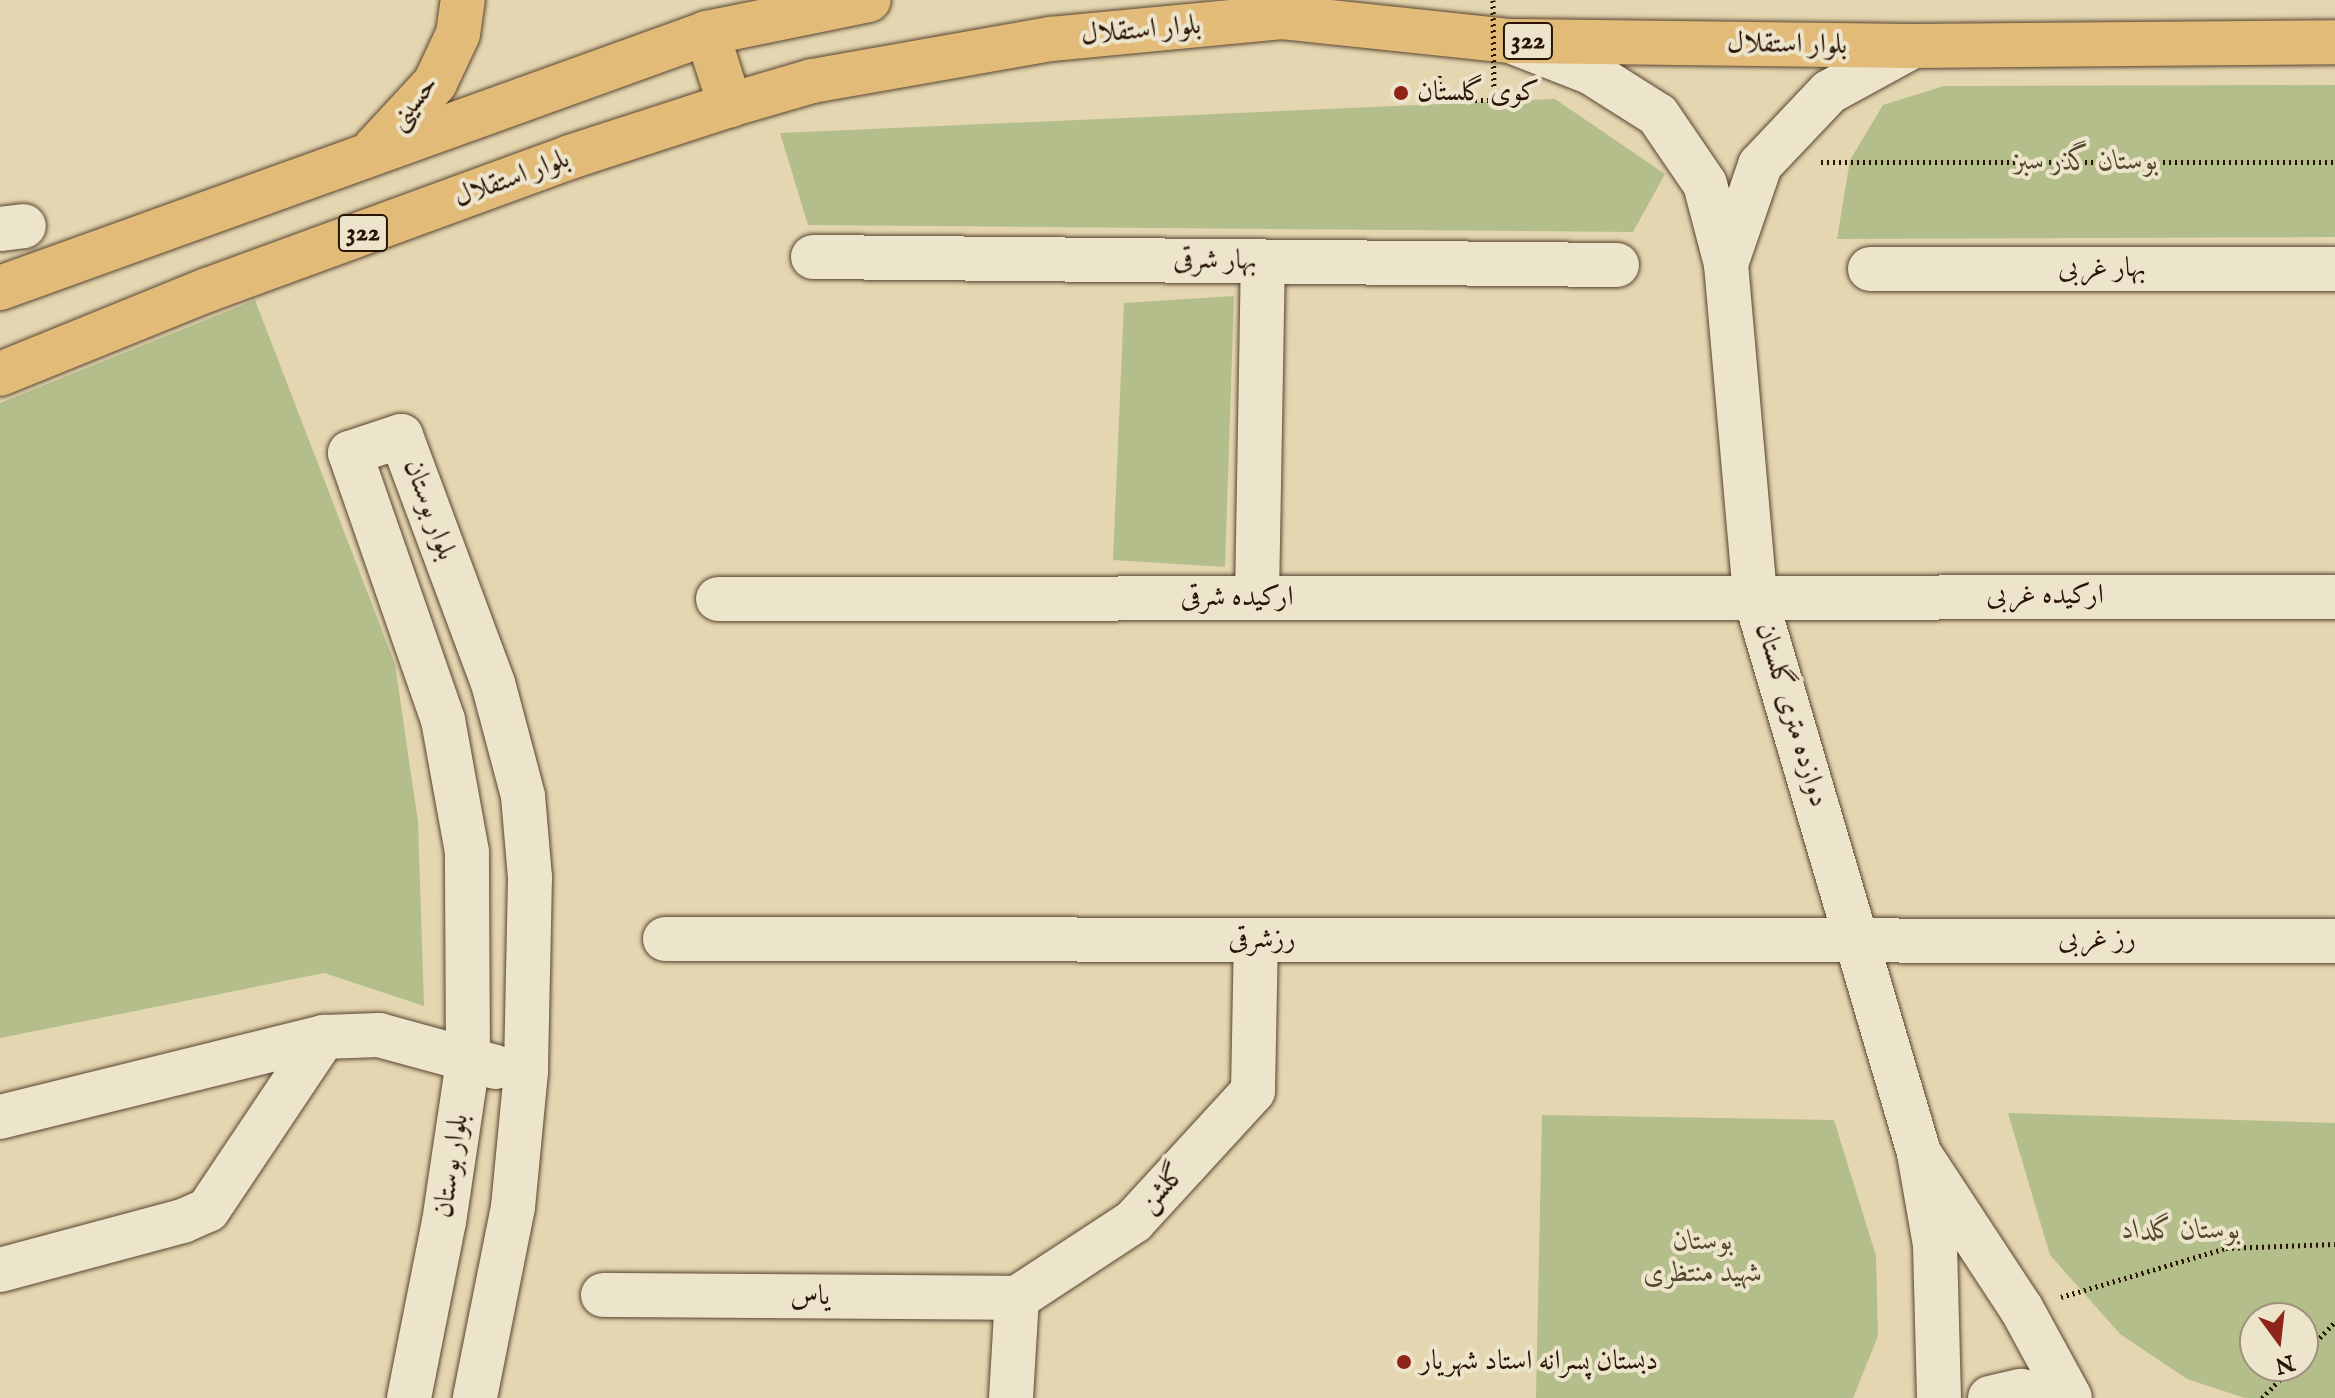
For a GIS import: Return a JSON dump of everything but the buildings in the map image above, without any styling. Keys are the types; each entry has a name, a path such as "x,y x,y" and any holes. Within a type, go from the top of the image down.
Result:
{"main road":[{"name":"حسینی","path":"368,155 435,83 458,34 463,0"},
{"path":"0,288 707,33 869,0"},
{"name":"بلوار استقلال","path":"0,374 222,285 570,157 730,105 812,81 1051,39 1282,17 1511,41 1913,46 2335,42"},
{"path":"707,33 730,105"}],"street":[{"path":"1511,41 1590,72 1658,115 1705,184 1726,264"},
{"path":"1726,264 1760,165 1829,92 1913,46"},
{"name":"بهار شرقی","path":"813,257 1617,265"},
{"path":"1257,598 1263,262"},
{"name":"دوازده متری گلستان","path":"1726,264 1755,596 1859,938 1919,1153"},
{"name":"بهار غربی","path":"1870,269 2335,269"},
{"name":"بلوار بوستان","path":"409,1398 444,1222 468,1061 467,852 443,720 350,453 401,436 493,683 523,796 530,877 526,1072 513,1207 475,1398"},
{"name":"ارکیده شرقی","path":"718,599 1755,596"},
{"name":"ارکیده غربی","path":"1755,596 2335,597"},
{"path":"457,801 523,796"},
{"name":"رزشرقی","path":"665,939 1256,941 1859,938"},
{"name":"رز غربی","path":"1859,938 2335,941"},
{"name":"گلشن","path":"1017,1298 1134,1221 1253,1091 1256,941"},
{"path":"0,1117 324,1037 379,1035 468,1061 526,1072"},
{"path":"0,1270 183,1221 208,1210 324,1037"},
{"path":"1919,1153 2021,1308 2070,1398"},
{"path":"1919,1153 1935,1245 1939,1398"},
{"name":"یاس","path":"603,1295 1017,1298"},
{"path":"1011,1398 1017,1298"},
{"path":"1990,1398 2021,1391 2047,1398"}],"path":[{"path":"1439,100 1494,100 1493,0"},
{"path":"1760,165 1850,160 2335,162"},
{"path":"2021,1308 2226,1248 2335,1244"},
{"path":"2319,1338 2335,1322"},
{"path":"2262,1398 2278,1382"}],"green space":[{"name":"بوستان گذر سبز","path":"2335,85 2335,237 1837,239 1850,160 1883,105 1944,86"},
{"path":"1555,99 1665,174 1633,232 808,225 780,133"},
{"path":"1234,296 1225,567 1113,560 1124,303"},
{"path":"255,300 395,664 418,822 424,1006 324,973 0,1038 0,403"},
{"name":"بوستان گلداد","path":"2008,1113 2335,1123 2335,1398 2245,1398 2187,1379 2120,1334 2050,1255"},
{"name":"بوستان شهید منتظری","path":"1542,1115 1834,1120 1876,1256 1878,1336 1853,1398 1536,1398"}],"place":[{"name":"کوی گلستان","path":"1401,93"},
{"name":"دبستان پسرانه استاد شهريار","path":"1404,1362"}]}
